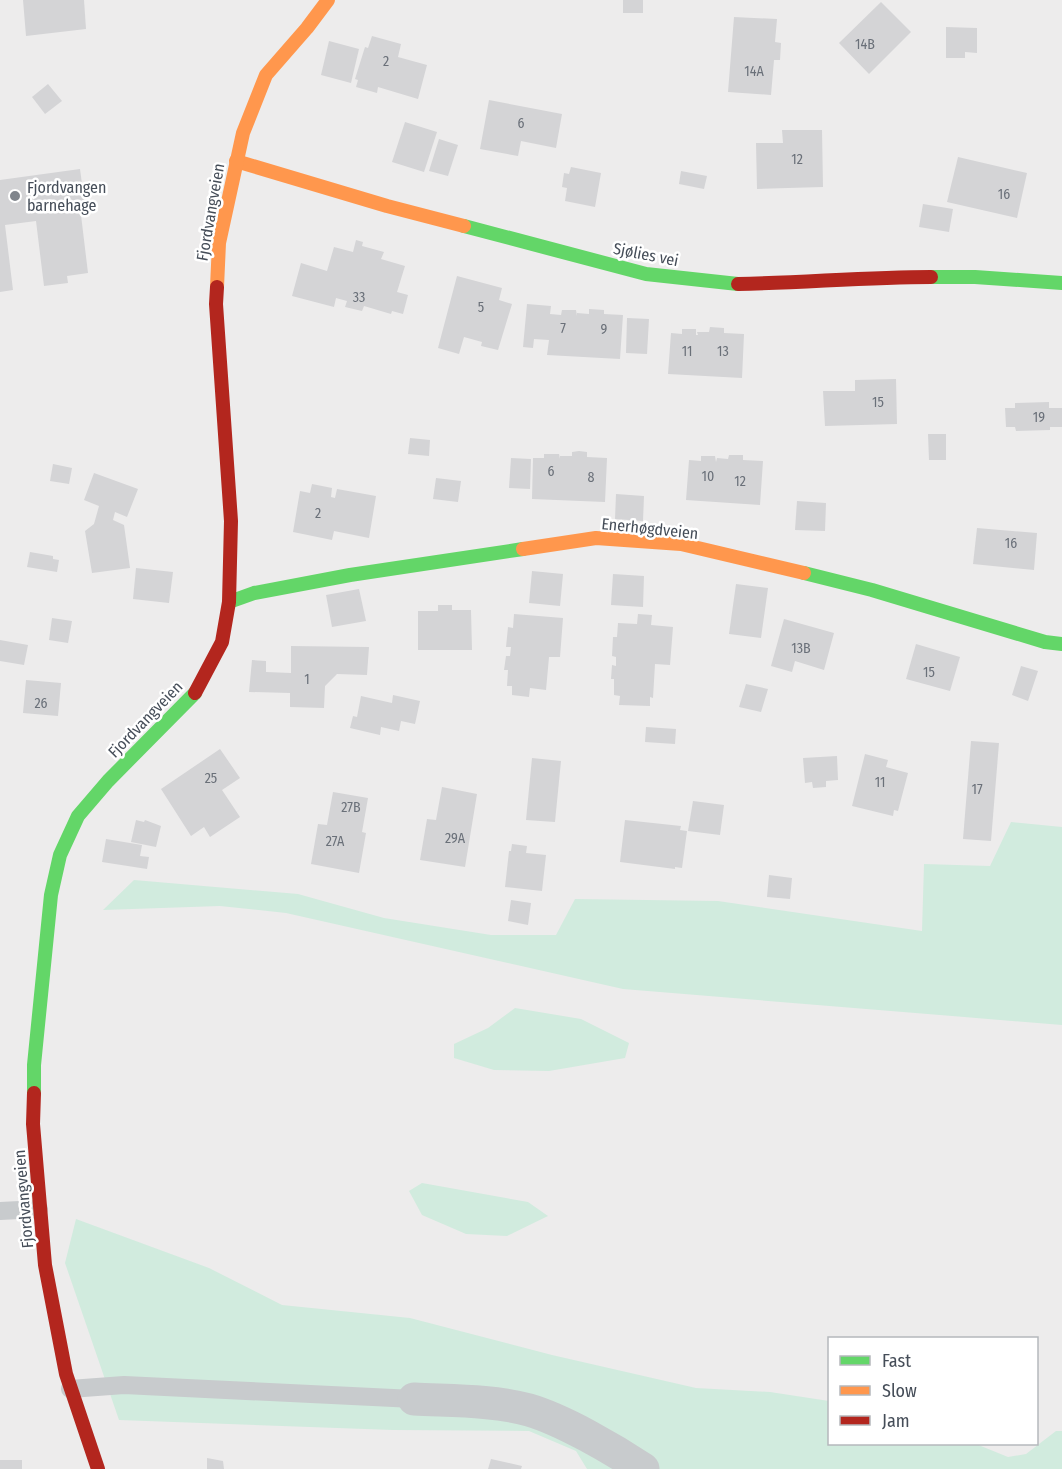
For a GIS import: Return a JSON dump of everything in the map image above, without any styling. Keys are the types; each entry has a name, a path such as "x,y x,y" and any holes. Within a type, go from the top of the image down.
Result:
{"street":[{"name":"Fjordvangveien","path":"99,1469 63,1364 45,1264 39,1209 33,1124 34,1065 51,895 60,855 71,830 88,804 196,692 222,642 229,602 231,520 216,304 219,243 243,133 266,75 328,0"},
{"name":"Sjølies vei","path":"236,161 387,206 646,274 729,284 796,283 880,277 975,277 1062,283"},
{"name":"Enerhøgdveien","path":"229,602 254,593 339,577 596,538 692,547 872,590 1045,642 1062,644"},
{"path":"414,1399 475,1402 528,1410 550,1417 626,1457 643,1469"}],"lane":[{"path":"3,1208 39,1209"},
{"path":"70,1389 124,1384 414,1399"}],"green space":[{"path":"1011,822 1062,827 1062,1025 623,989 286,913 220,906 103,910 134,880 298,894 384,918 491,935 556,935 575,899 718,901 922,931 924,864 990,866"},
{"path":"515,1008 581,1019 629,1043 625,1058 549,1071 494,1070 454,1058 454,1044 488,1028"},
{"path":"422,1183 528,1202 548,1216 507,1236 466,1234 422,1215 409,1191"},
{"path":"76,1219 209,1268 282,1305 410,1318 552,1355 696,1388 770,1392 828,1401 828,1445 978,1445 1008,1457 1026,1454 1056,1431 1062,1431 1062,1469 587,1469 576,1451 529,1431 393,1430 119,1420 65,1263"}],"building":[{"path":"23,0 84,0 86,29 26,36"},
{"path":"623,0 643,0 643,13 623,13"},
{"path":"881,2 911,32 869,74 839,43"},
{"path":"734,17 777,19 775,42 781,43 780,60 774,60 771,95 728,92"},
{"path":"946,27 977,28 977,53 965,52 965,58 946,58"},
{"path":"372,36 401,44 398,57 427,65 418,99 378,87 377,93 356,87 358,80 355,79 365,47 368,48"},
{"path":"329,41 359,49 351,83 321,75"},
{"path":"48,84 62,101 45,114 32,97"},
{"path":"489,100 562,114 556,148 521,141 518,156 480,149"},
{"path":"405,122 437,132 424,172 392,162"},
{"path":"782,130 822,130 823,187 757,189 756,143 783,143"},
{"path":"439,139 458,145 448,176 429,171"},
{"path":"958,157 1027,173 1017,218 947,202"},
{"path":"571,167 601,173 595,207 565,201 567,188 562,187 564,173 569,174"},
{"path":"80,169 86,214 81,215 88,273 67,276 68,283 44,286 36,221 5,225 13,290 0,292 0,180"},
{"path":"681,171 707,176 704,189 679,184"},
{"path":"923,204 953,209 949,232 919,227"},
{"path":"356,240 363,242 362,246 384,252 381,259 405,266 397,292 408,295 403,314 392,311 391,314 364,306 362,311 345,307 347,301 336,298 334,307 292,296 301,263 327,271 334,247 353,252"},
{"path":"457,276 502,288 499,300 512,304 498,350 481,346 482,342 464,337 459,354 438,348"},
{"path":"527,304 551,306 550,314 561,315 562,310 576,310 577,316 577,313 589,314 589,309 604,310 604,314 623,315 620,359 547,355 549,340 534,339 533,348 523,347"},
{"path":"627,318 649,319 647,354 626,353"},
{"path":"710,327 724,328 724,333 744,334 742,378 668,374 671,333 682,334 682,329 696,329 696,335 698,335 697,332 709,332"},
{"path":"896,379 897,424 825,426 823,391 855,391 855,380"},
{"path":"1049,402 1049,408 1062,408 1062,427 1050,427 1050,430 1016,431 1015,427 1006,427 1005,408 1015,408 1015,403"},
{"path":"928,434 946,434 946,460 929,460"},
{"path":"410,438 430,440 429,456 408,454"},
{"path":"572,452 587,452 587,457 607,458 605,502 532,499 533,458 544,458 544,454 559,454 560,459 560,456 572,456"},
{"path":"729,455 743,455 743,460 763,461 760,505 686,500 689,460 701,461 701,456 715,456 716,462 717,458 728,459"},
{"path":"511,458 531,459 530,489 509,488"},
{"path":"53,464 72,468 69,484 50,481"},
{"path":"94,473 138,489 127,517 115,512 113,520 124,525 130,568 92,573 85,531 94,524 99,506 84,500"},
{"path":"436,478 461,481 458,502 433,499"},
{"path":"312,484 332,488 331,497 335,498 337,489 376,496 369,538 334,531 332,540 293,532 300,491 310,493"},
{"path":"616,494 644,496 643,521 615,519"},
{"path":"797,501 826,503 825,531 795,530"},
{"path":"977,528 1037,533 1034,570 973,564"},
{"path":"30,552 53,556 53,559 59,560 57,572 27,567"},
{"path":"136,568 173,572 169,603 133,599"},
{"path":"532,571 563,574 560,606 529,603"},
{"path":"613,574 644,576 643,607 611,605"},
{"path":"736,584 768,588 761,638 729,634"},
{"path":"359,589 366,621 332,627 326,595"},
{"path":"438,605 452,605 452,610 471,610 472,650 418,650 418,611 438,611"},
{"path":"514,614 563,618 560,657 549,657 546,690 530,688 529,697 512,695 512,686 507,686 508,670 504,670 506,656 510,656 511,647 506,647 508,627 513,628"},
{"path":"638,614 652,615 651,625 673,627 670,665 655,664 653,698 650,697 650,706 619,705 620,696 614,695 614,679 611,679 612,665 616,666 616,657 612,656 613,637 617,637 618,623 637,624"},
{"path":"52,618 72,621 68,643 49,640"},
{"path":"784,619 834,633 824,670 795,661 792,672 771,666"},
{"path":"0,640 28,645 24,665 0,661"},
{"path":"916,644 960,657 950,691 906,679"},
{"path":"291,646 369,647 367,675 337,674 325,686 324,708 290,707 290,693 249,692 252,660 266,661 266,672 291,673"},
{"path":"1021,666 1038,671 1028,701 1012,695"},
{"path":"26,680 61,683 58,716 23,713"},
{"path":"746,684 768,689 761,712 739,707"},
{"path":"393,695 420,701 415,724 401,721 399,731 381,727 380,735 350,728 353,716 357,717 361,696 392,703"},
{"path":"646,727 676,729 675,744 645,742"},
{"path":"971,741 999,743 991,841 963,839"},
{"path":"220,749 240,778 222,790 240,817 210,837 204,827 191,836 161,789"},
{"path":"865,754 888,760 886,767 908,773 898,811 894,810 893,816 852,806"},
{"path":"837,756 838,780 826,781 826,787 813,788 812,782 805,783 803,758"},
{"path":"532,758 561,761 555,822 526,820"},
{"path":"442,787 477,794 465,867 420,860 427,819 436,820"},
{"path":"333,792 368,798 362,832 366,833 359,873 311,864 318,824 327,825"},
{"path":"693,801 724,805 720,835 688,831"},
{"path":"136,820 144,822 145,820 161,826 156,847 131,842"},
{"path":"625,820 681,826 680,830 687,831 682,868 620,862"},
{"path":"106,839 142,845 140,856 149,857 147,869 102,862"},
{"path":"512,844 527,846 526,853 546,855 542,891 505,887 509,851 511,851"},
{"path":"769,875 792,878 790,899 767,897"},
{"path":"511,900 531,903 528,925 508,921"},
{"path":"207,1458 223,1461 224,1469 207,1469"},
{"path":"491,1459 522,1466 521,1469 488,1469"},
{"path":"0,1460 22,1460 22,1469 0,1469"}],"traffic: fast":[{"path":"464,226 646,274 738,284"},
{"path":"931,277 975,277 1062,283"},
{"path":"229,602 254,593 350,575 523,549"},
{"path":"804,573 872,590 1045,642 1062,644"},
{"path":"34,1093 34,1065 51,895 60,855 78,816 108,781 195,693"}],"traffic: slow":[{"path":"217,287 219,243 243,133 266,75 328,0"},
{"path":"236,161 387,206 464,226"},
{"path":"523,549 596,538 681,544 804,573"}],"traffic: jam":[{"path":"738,284 931,277"},
{"path":"195,693 222,642 229,602 231,521 216,304 217,287"},
{"path":"34,1093 33,1124 45,1265 66,1374 98,1469"}],"place":[{"name":"Fjordvangen barnehage","path":"15,196"}]}
